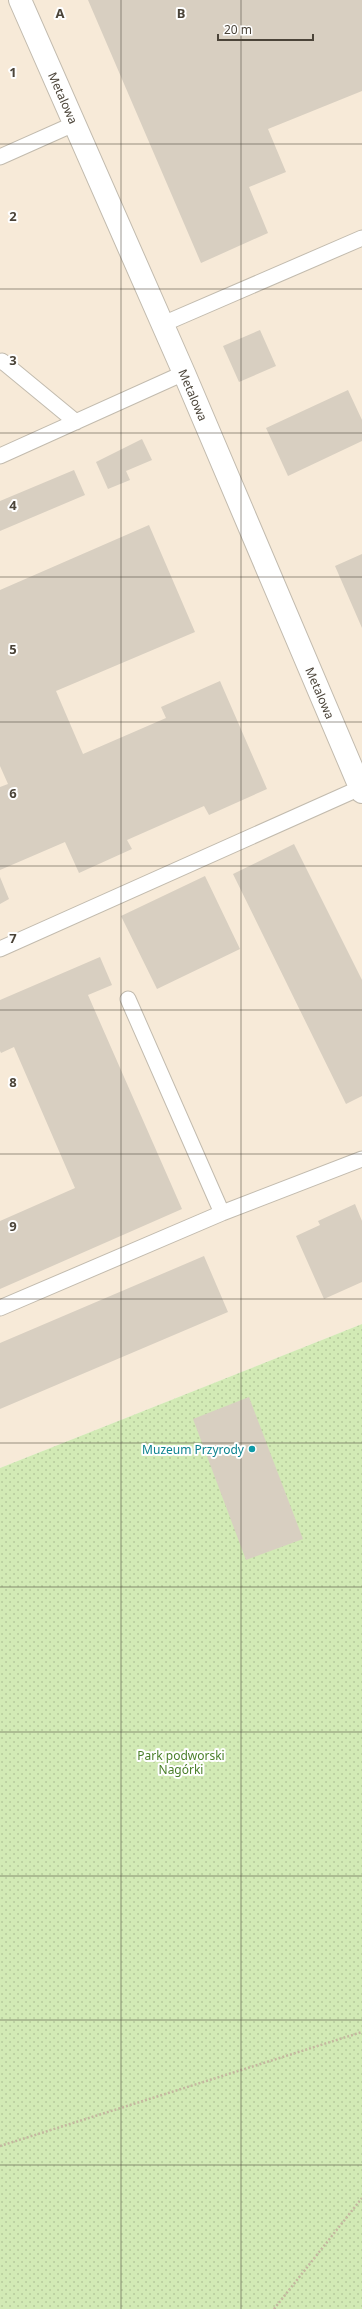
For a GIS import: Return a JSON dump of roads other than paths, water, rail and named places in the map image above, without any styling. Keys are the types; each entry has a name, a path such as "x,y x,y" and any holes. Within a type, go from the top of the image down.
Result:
{"street":[{"name":"Metalowa","path":"20,0 184,373 361,790"}],"lane":[{"path":"0,157 74,124"},
{"path":"162,324 362,238"},
{"path":"0,362 2,361 76,422"},
{"path":"0,456 184,373"},
{"path":"0,949 361,790"},
{"path":"128,999 222,1213"},
{"path":"0,1308 222,1213 362,1159"}],"place":[{"name":"Muzeum Przyrody","path":"252,1449"}],"park label":[{"name":"Park podworski Nagórki","path":"181,1762"}]}
